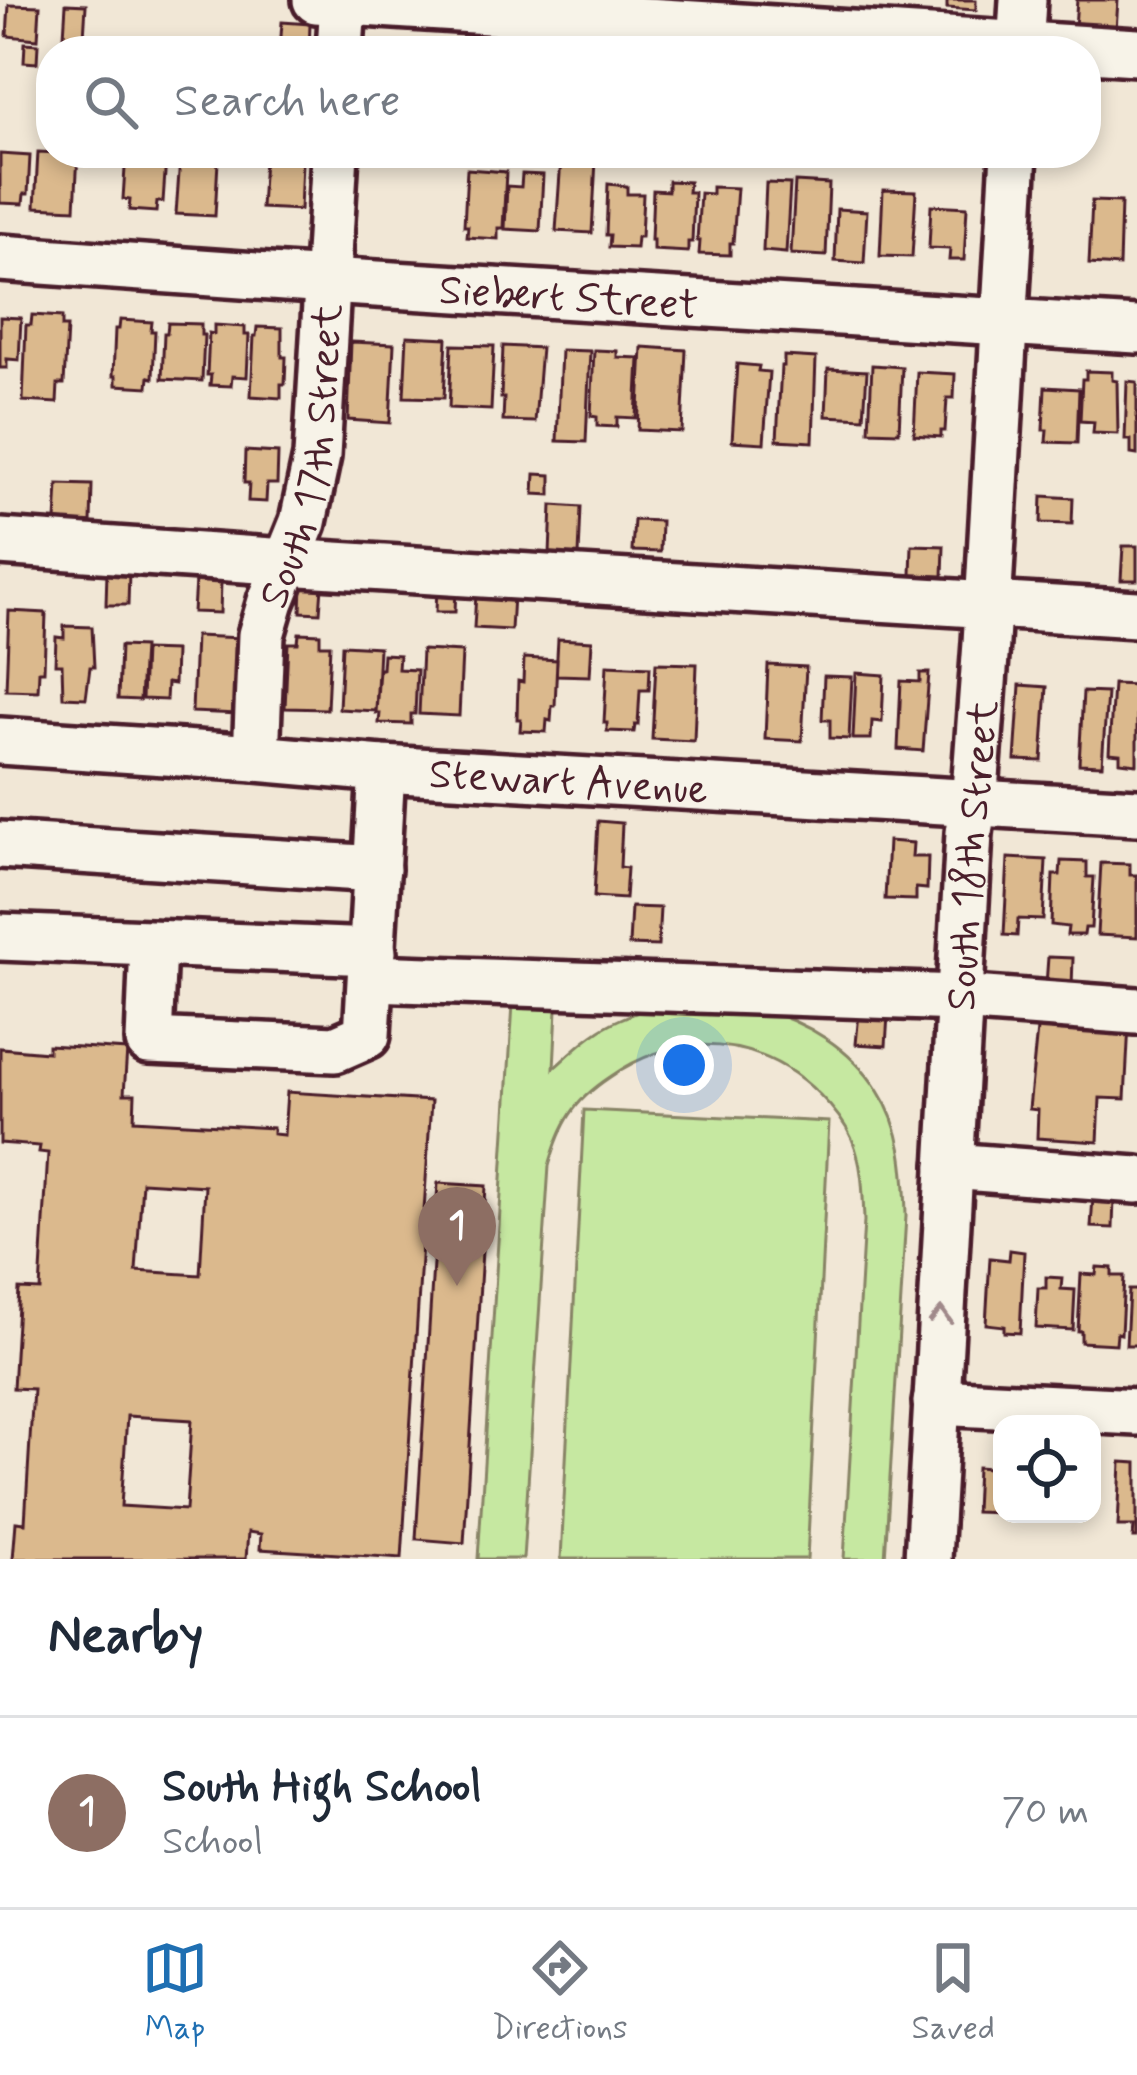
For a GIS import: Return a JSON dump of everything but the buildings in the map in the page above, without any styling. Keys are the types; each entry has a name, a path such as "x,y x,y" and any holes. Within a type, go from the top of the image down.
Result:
{"street":[{"path":"316,0 1021,32"},
{"path":"341,36 343,1"},
{"path":"1101,46 1137,52"},
{"name":"South 17th Street","path":"256,758 261,635 303,522 317,456 333,168"},
{"name":"South 18th Street","path":"928,1559 1013,168"},
{"name":"Siebert Street","path":"0,258 1137,330"},
{"path":"0,542 1137,614"},
{"name":"Stewart Avenue","path":"0,742 382,770 1137,812"},
{"path":"153,945 149,1041 335,1049 368,1035 382,770"},
{"path":"0,845 377,869"},
{"path":"0,937 372,965 1137,1011"},
{"path":"950,1166 1137,1180"},
{"path":"936,1402 1137,1412"}],"green space":[{"path":"514,988 558,990 554,1068 612,1023 683,1003 720,1003 758,1009 826,1039 855,1062 878,1091 898,1136 906,1216 885,1559 844,1559 864,1221 856,1149 834,1110 797,1075 746,1051 691,1046 663,1051 610,1077 574,1109 560,1133 549,1166 523,1559 478,1559"},
{"path":"584,1110 829,1122 807,1559 561,1559"}],"place":[{"name":"South High School","path":"457,1286"}]}
